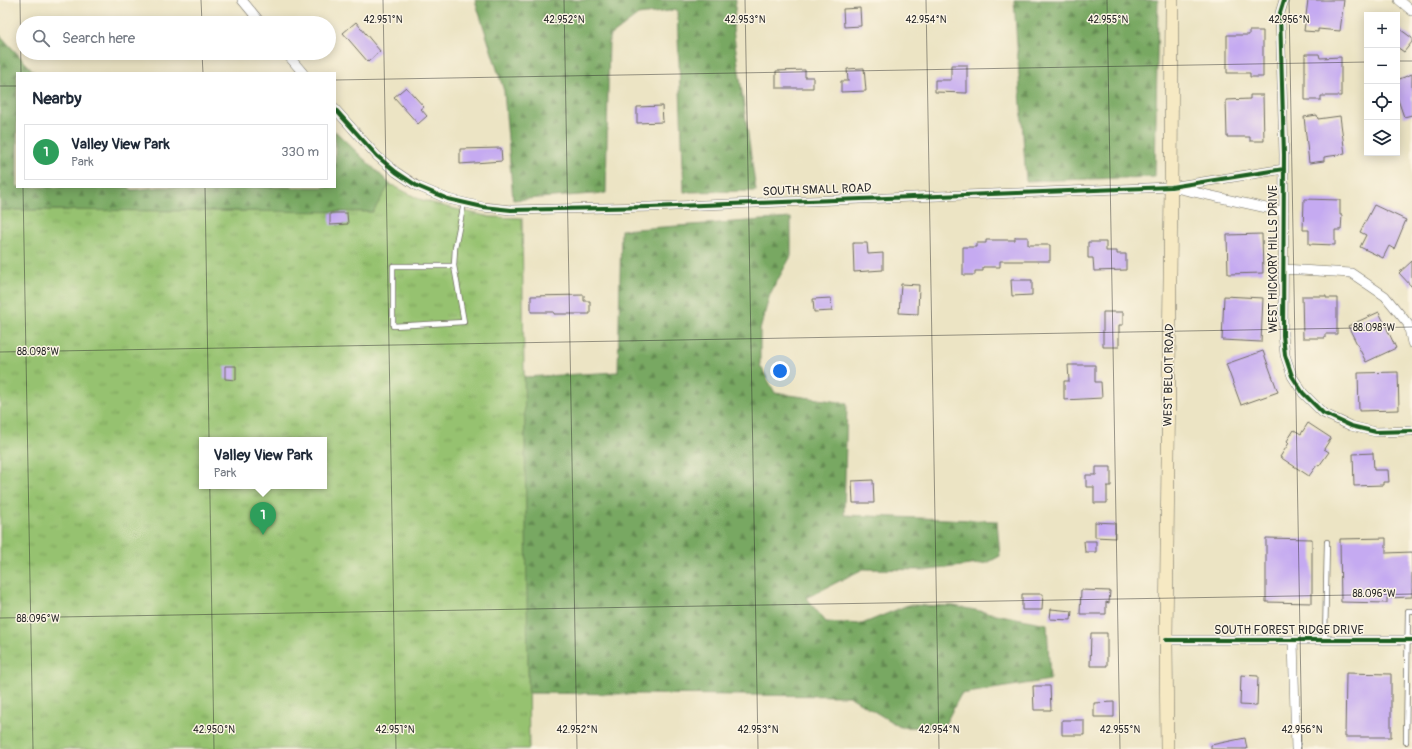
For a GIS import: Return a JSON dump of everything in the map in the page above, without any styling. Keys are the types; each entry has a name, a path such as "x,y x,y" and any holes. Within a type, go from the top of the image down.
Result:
{"main road":[{"name":"WEST BELOIT ROAD","path":"1168,749 1166,640 1172,0"}],"street":[{"path":"242,0 255,16"},
{"name":"WEST HICKORY HILLS DRIVE","path":"1284,0 1280,13 1284,169 1282,335 1285,355 1292,376 1303,393 1323,413 1351,426 1376,432 1412,431"},
{"path":"1399,0 1412,11"},
{"path":"292,60 302,72"},
{"name":"SOUTH SMALL ROAD","path":"336,110 377,156 396,172 417,186 448,199 483,207 511,210 650,207 1171,187"},
{"path":"1171,187 1284,169"},
{"path":"1171,187 1284,212"},
{"path":"1283,269 1351,273 1385,296 1408,324 1412,343"},
{"name":"SOUTH FOREST RIDGE DRIVE","path":"1166,640 1410,640"},
{"path":"1293,640 1296,748"}],"lane":[{"path":"454,266 393,266 393,326 464,322 454,266 455,248 464,203"},
{"path":"1325,640 1327,542"},
{"path":"1406,742 1410,640 1408,611 1412,611"}],"green space":[{"path":"475,0 736,0 733,29 756,191 684,192 677,10 638,15 609,37 606,193 513,200 504,91"},
{"path":"1014,0 1158,0 1155,177 1026,181"},
{"path":"0,35 16,52 16,60 23,60 34,72 16,72 16,188 130,188 132,190 150,188 336,188 336,132 390,184 374,212 0,210"},
{"path":"390,184 419,199 447,207 490,217 522,218 529,749 0,749 0,210 373,212"},
{"path":"791,218 791,256 770,294 760,330 760,365 775,393 847,403 844,515 997,521 1000,556 987,563 929,570 863,569 806,598 826,622 862,624 908,605 954,606 1047,624 1050,680 961,694 943,728 900,727 849,696 528,693 524,377 618,372 621,230"}],"building":[{"path":"1308,0 1344,0 1340,31 1318,29 1318,32 1304,31"},
{"path":"860,8 861,26 844,27 843,9"},
{"path":"356,22 380,51 368,62 343,33"},
{"path":"1400,29 1412,38 1412,42 1404,52 1400,49"},
{"path":"1249,31 1263,31 1263,77 1250,77 1250,73 1227,73 1227,35 1249,35"},
{"path":"1305,54 1319,54 1320,58 1341,57 1341,96 1321,96 1321,100 1305,100"},
{"path":"951,65 967,65 967,93 935,92 935,80 951,80"},
{"path":"864,68 866,91 841,92 841,81 848,81 847,69"},
{"path":"805,70 805,77 813,77 813,88 776,88 776,71"},
{"path":"1412,74 1412,115 1404,117 1400,106 1400,79"},
{"path":"406,87 424,107 421,109 427,116 418,124 394,97"},
{"path":"1250,95 1263,95 1264,141 1250,141 1250,137 1227,137 1226,100 1250,99"},
{"path":"662,106 663,122 637,123 637,107"},
{"path":"1317,115 1318,119 1340,116 1345,154 1324,157 1324,161 1309,163 1304,117"},
{"path":"501,148 502,161 460,164 460,149"},
{"path":"1304,199 1340,200 1340,215 1342,215 1341,230 1335,230 1335,245 1309,244 1309,230 1303,230"},
{"path":"1374,205 1406,220 1394,249 1389,246 1383,258 1360,247 1366,235 1360,232"},
{"path":"330,213 347,213 348,224 330,225"},
{"path":"1262,234 1263,273 1228,274 1227,235"},
{"path":"1015,237 1028,237 1028,245 1050,245 1050,261 1000,261 1000,267 983,267 983,271 975,271 975,275 963,275 963,247 976,247 976,243 986,243 986,240 1015,240"},
{"path":"1088,242 1106,242 1106,251 1117,251 1117,254 1126,254 1126,270 1094,271 1093,258 1088,258"},
{"path":"853,243 867,243 868,254 883,253 883,270 854,272"},
{"path":"1412,261 1412,287 1399,273"},
{"path":"1011,280 1032,280 1032,295 1012,296"},
{"path":"901,284 919,285 918,314 899,313"},
{"path":"584,295 584,301 590,301 590,314 554,314 554,312 531,312 531,296"},
{"path":"1224,296 1263,298 1261,342 1222,340"},
{"path":"1302,296 1326,296 1326,298 1337,298 1337,334 1325,334 1325,338 1303,338"},
{"path":"831,298 832,311 814,312 813,299"},
{"path":"1103,312 1123,312 1123,325 1119,325 1119,347 1103,347"},
{"path":"1379,312 1396,348 1366,362 1348,326"},
{"path":"1263,351 1278,392 1241,405 1226,364"},
{"path":"1068,365 1095,365 1095,382 1101,382 1102,398 1064,400 1064,381 1069,381"},
{"path":"225,366 236,366 236,380 225,379"},
{"path":"1398,372 1399,410 1359,411 1358,373"},
{"path":"1308,423 1331,438 1324,449 1329,452 1319,466 1317,465 1309,476 1280,457 1289,443 1287,441 1294,430 1301,434"},
{"path":"1373,453 1374,470 1388,470 1389,482 1383,482 1383,485 1354,486 1353,454"},
{"path":"1096,467 1111,467 1111,486 1107,486 1107,503 1094,503 1094,487 1086,487 1086,475 1096,475"},
{"path":"873,480 874,503 853,503 852,481"},
{"path":"1095,522 1115,523 1115,538 1095,537"},
{"path":"1266,538 1312,539 1312,603 1266,602"},
{"path":"1386,538 1386,553 1412,552 1412,597 1387,598 1387,603 1341,602 1340,539"},
{"path":"1084,541 1096,541 1096,552 1085,552"},
{"path":"1081,590 1110,591 1109,603 1106,602 1106,614 1080,614"},
{"path":"1022,594 1043,594 1042,610 1022,610"},
{"path":"1051,609 1072,611 1071,620 1050,619"},
{"path":"1091,633 1107,633 1107,666 1090,666"},
{"path":"1346,673 1391,674 1391,737 1345,737"},
{"path":"1241,675 1258,676 1257,706 1240,705"},
{"path":"1033,686 1050,686 1051,710 1034,710"},
{"path":"1114,702 1114,717 1094,717 1094,703"},
{"path":"1062,720 1084,720 1084,735 1062,735"},
{"path":"1245,738 1247,749 1211,749 1211,745"}],"cycle path":[{"path":"1284,0 1280,13 1284,155 1283,335 1285,355 1292,376 1303,393 1323,413 1351,426 1376,432 1412,431"},
{"path":"336,110 377,156 396,172 417,186 448,199 483,207 511,210 650,207 1171,187 1284,169"},
{"path":"1166,640 1412,640"}],"place":[{"name":"Valley View Park","path":"263,535"}]}
